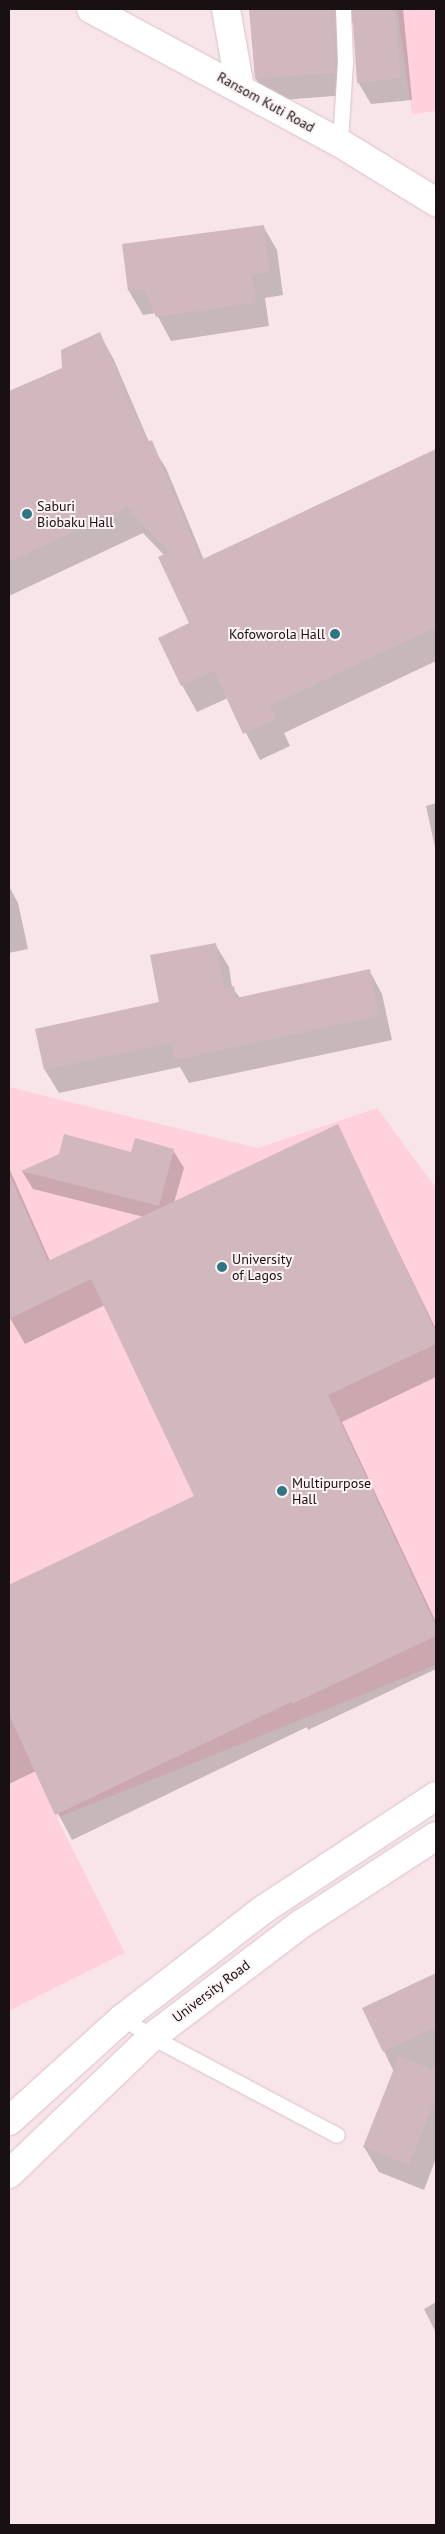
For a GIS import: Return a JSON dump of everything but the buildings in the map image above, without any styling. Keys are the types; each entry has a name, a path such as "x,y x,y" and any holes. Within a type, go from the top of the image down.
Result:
{"main road":[{"name":"Ransom Kuti Road","path":"91,9 340,142 436,202"},
{"path":"226,9 240,88"},
{"path":"9,2121 123,2018 264,1909 436,1796"},
{"name":"University Road","path":"9,2174 152,2037 301,1924 436,1836"}],"lane":[{"path":"340,142 345,62 343,9"},
{"path":"123,2018 152,2037 337,2135"}],"shaded area":[{"name":"University of Lagos","path":"9,9 436,9 436,2525 9,2525"},
{"path":"397,9 436,9 436,111 412,114"},
{"path":"9,1087 258,1148 377,1108 436,1188 436,1665 57,1818 125,1953 9,2011"}],"place":[{"name":"Saburi Biobaku Hall","path":"27,514"},
{"name":"Kofoworola Hall","path":"335,634"},
{"name":"University of Lagos","path":"222,1267"},
{"name":"Multipurpose Hall","path":"282,1491"}]}
